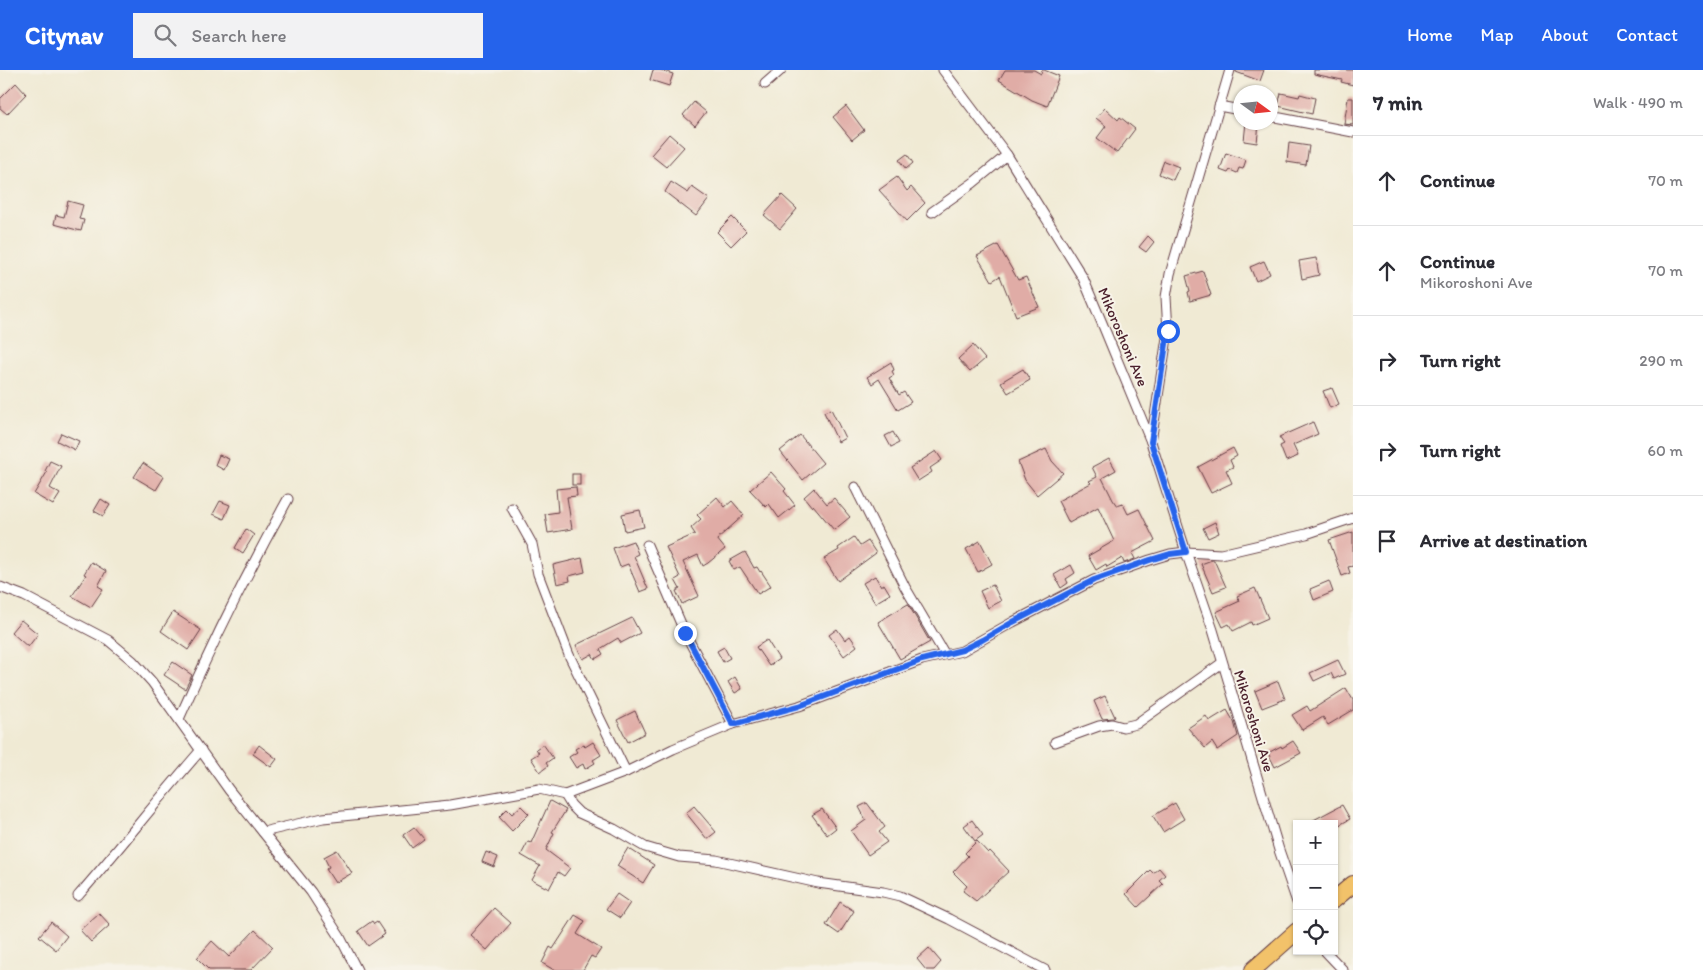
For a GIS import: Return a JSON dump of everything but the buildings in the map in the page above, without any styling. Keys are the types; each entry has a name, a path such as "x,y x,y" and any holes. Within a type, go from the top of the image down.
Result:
{"highway":[{"path":"1338,897 1353,884"},
{"path":"1253,970 1293,935"}],"street":[{"path":"765,84 781,70"},
{"name":"Mikoroshoni Ave","path":"943,70 1007,155 1083,278 1151,442 1186,552 1204,601 1293,890"},
{"path":"1151,442 1168,331 1166,297 1170,274 1230,70"},
{"path":"1219,106 1233,109"},
{"path":"1278,118 1353,132"},
{"path":"932,212 973,183 1007,155"},
{"path":"855,487 905,587 944,653"},
{"path":"180,720 216,637 249,570 288,499"},
{"path":"512,508 532,544 538,574 569,655 626,772"},
{"path":"262,832 323,818 450,805 539,789 565,795 626,772 673,749 733,724 799,706 902,667 944,653 962,650 1094,580 1150,560 1170,554 1186,552 1221,554 1306,534 1353,518"},
{"path":"647,545 685,633 733,724"},
{"path":"0,587 24,596 108,640 140,668 180,720 229,790 311,892 340,937 357,970"},
{"path":"1055,742 1099,726 1112,724 1123,727 1136,724 1222,663"},
{"path":"78,896 201,750"},
{"path":"565,795 571,806 580,813 614,829 645,847 679,857 716,860 818,882 900,896 933,911 1045,970"},
{"path":"1329,955 1343,970"}],"route":[{"path":"685,633 733,724 799,706 922,660 962,650 1094,580 1150,560 1170,554 1186,552 1151,442 1168,331"}]}
